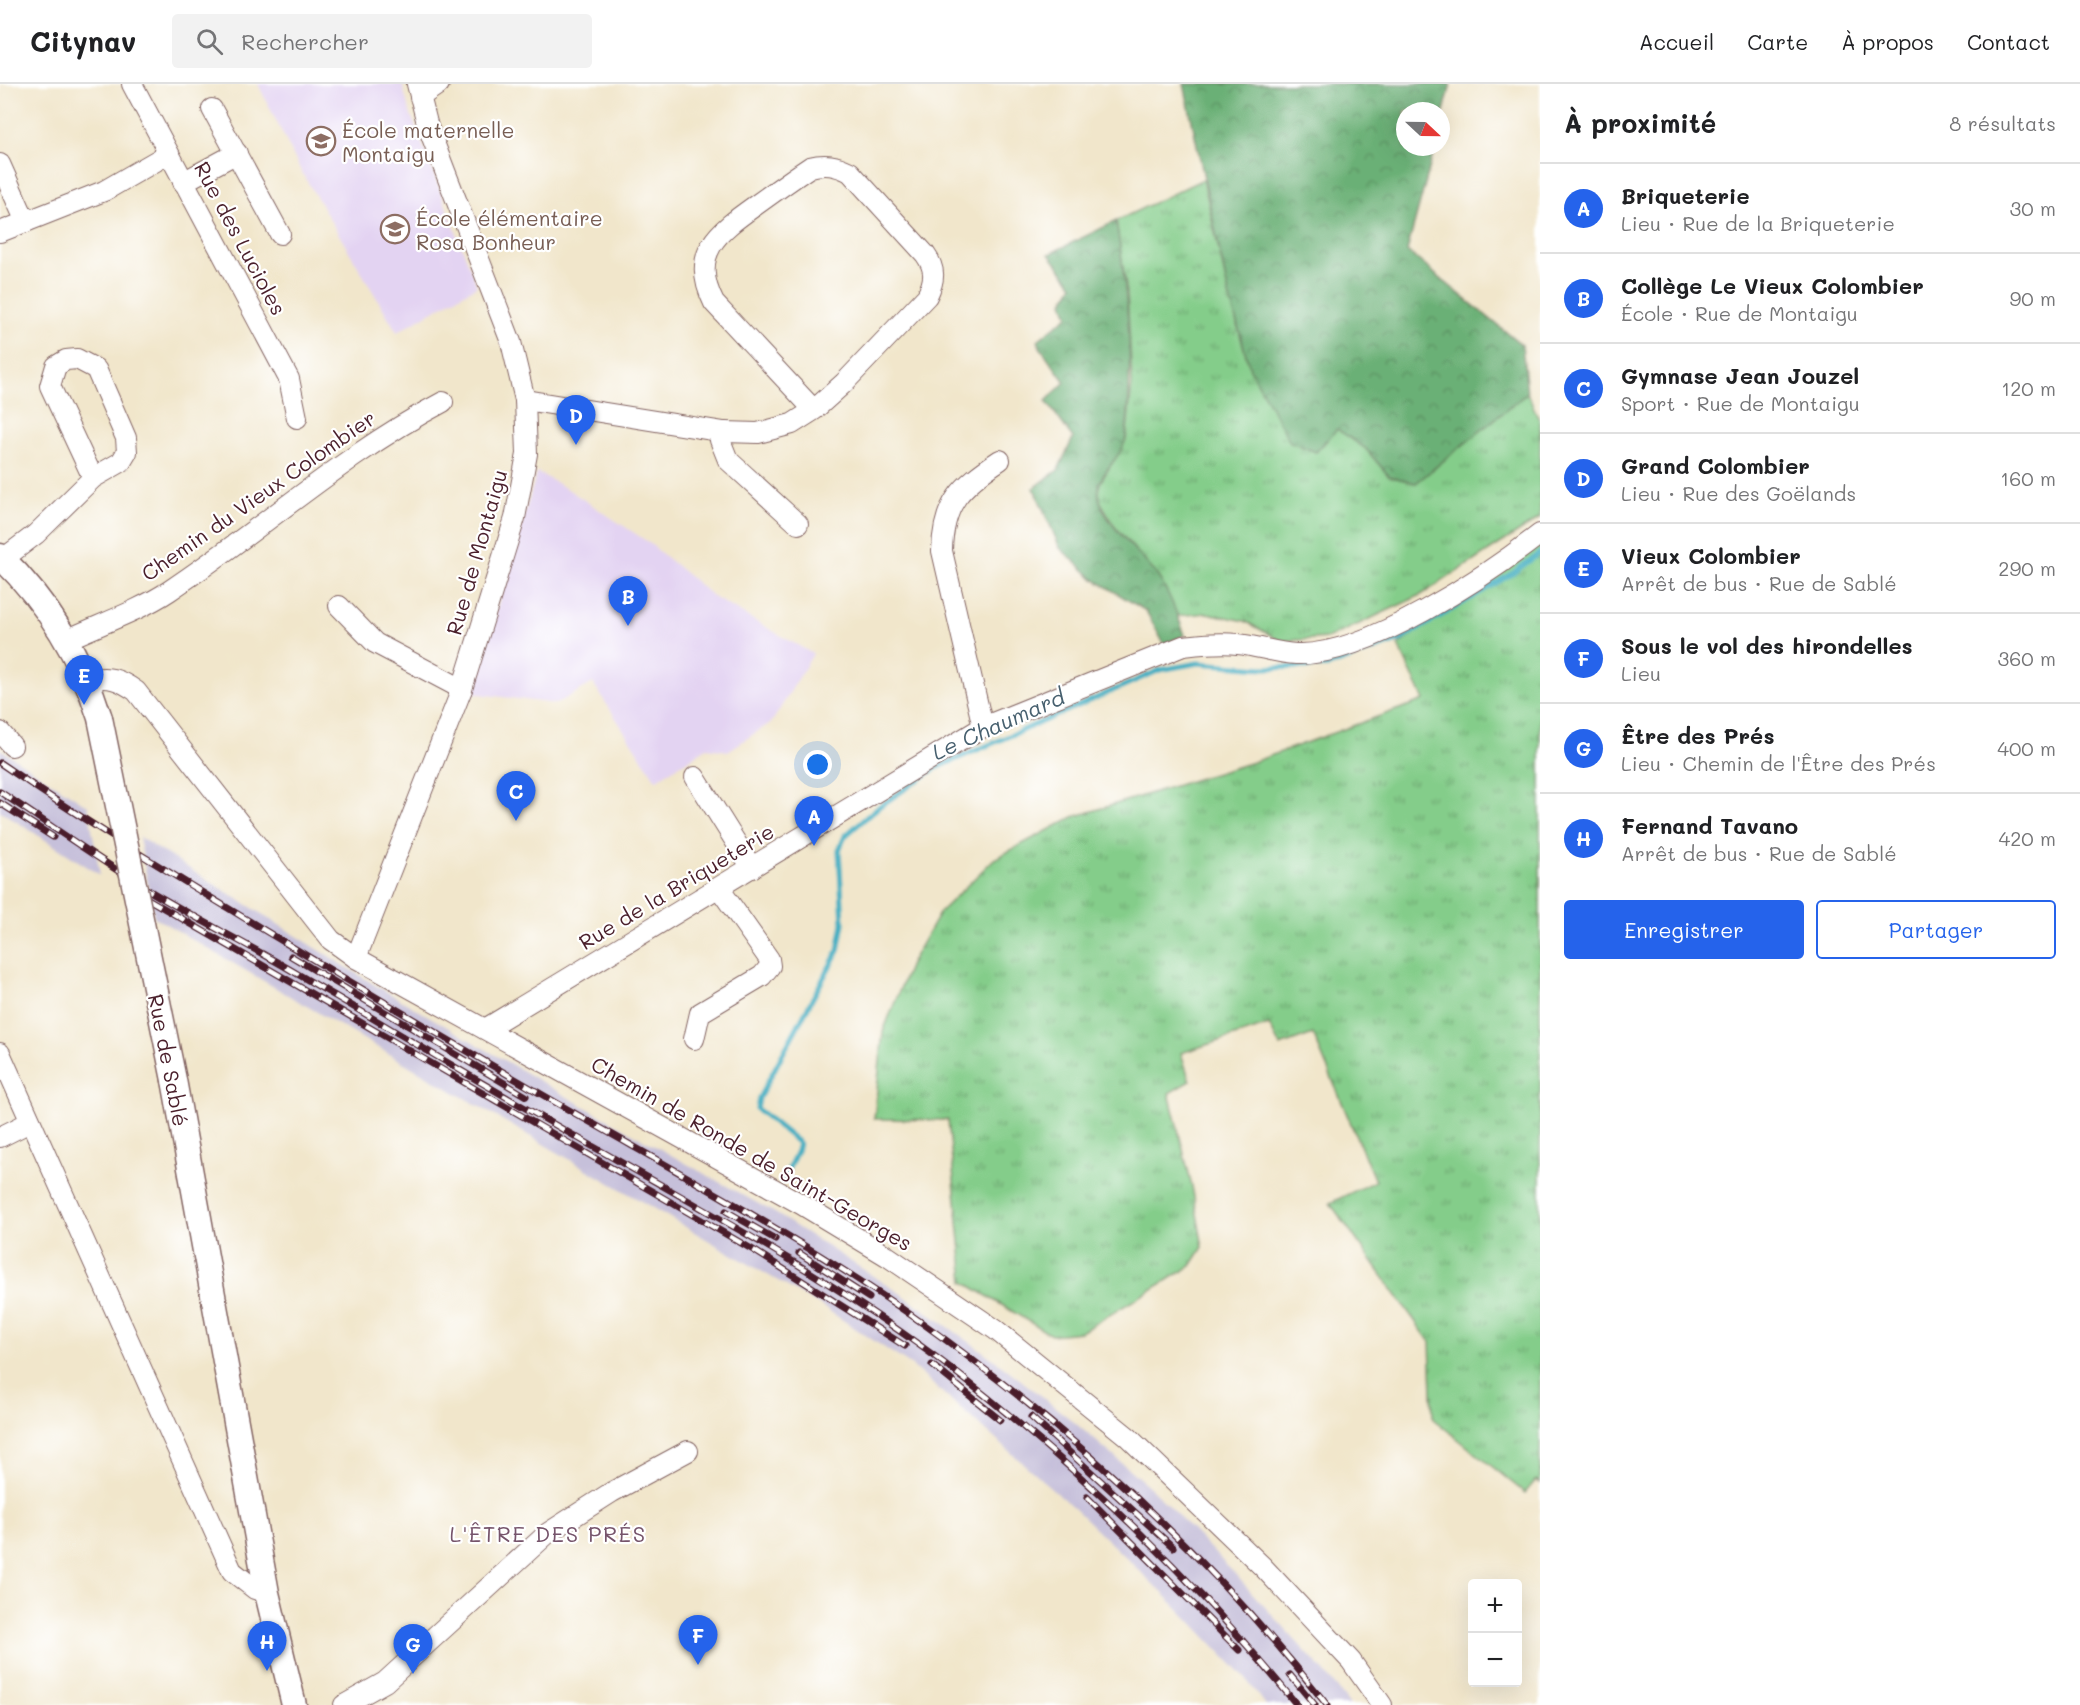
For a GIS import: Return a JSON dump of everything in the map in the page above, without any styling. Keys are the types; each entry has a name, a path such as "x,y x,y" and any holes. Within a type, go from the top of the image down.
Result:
{"main road":[{"name":"Rue de Sablé","path":"2,558 49,613 66,640 88,681 100,718 174,1080 267,1593 294,1705"}],"street":[{"name":"Rue des Lucioles","path":"132,84 289,379 297,418"},
{"path":"419,91 439,84"},
{"name":"Rue de Montaigu","path":"356,958 462,689 515,518 527,454 525,400 511,342 428,127 419,91"},
{"path":"212,109 280,234"},
{"path":"183,182 237,153"},
{"path":"0,232 104,191 168,154"},
{"path":"0,164 26,222"},
{"path":"525,400 724,432 758,434 792,424 814,410 844,383 927,296 934,282 933,265 925,254 850,172 835,165 821,164 810,167 722,229 710,246 703,265 704,284 714,303 814,410"},
{"path":"2,558 36,534 93,478 121,462 127,452 126,438 96,369 77,360 66,360 56,366 50,386 93,478"},
{"name":"Chemin du Vieux Colombier","path":"66,640 167,592 348,460 401,424 443,402"},
{"path":"724,432 720,440 728,460 798,524"},
{"path":"983,727 942,551 942,527 951,502 974,477 1000,460"},
{"name":"Rue de la Briqueterie","path":"485,1029 983,727 1183,646 1218,642 1297,654 1329,649 1385,632 1500,565 1540,534"},
{"path":"339,606 375,643 462,689"},
{"name":"Chemin de Ronde de Saint-Georges","path":"88,681 99,677 111,677 136,691 331,940 356,958 801,1204 887,1256 996,1330 1128,1437 1263,1567 1350,1661 1382,1705"},
{"path":"694,777 752,868"},
{"path":"694,1039 700,1013 762,976 770,966 769,959 719,888"},
{"path":"0,1053 232,1571 255,1589 267,1593"},
{"path":"0,1137 30,1122"},
{"path":"344,1705 385,1682 548,1533 612,1492 688,1451"}],"shaded area":[{"name":"École élémentaire Rosa Bonheur","path":"258,84 402,84 409,110 477,286 397,332 301,171"},
{"path":"537,472 569,490 648,542 715,598 813,654 772,722 728,751 707,748 656,780 593,683 556,704 472,693"},
{"path":"0,749 88,806 100,875 0,811"},
{"path":"139,837 375,985 569,1098 775,1213 906,1297 999,1363 1074,1422 1152,1489 1233,1572 1327,1675 1350,1705 1266,1705 1245,1678 1178,1608 1074,1508 912,1366 826,1309 154,917"}],"green space":[{"path":"1184,84 1451,84 1446,102 1396,102 1396,156 1433,156 1407,251 1522,345 1527,393 1416,483 1389,476 1366,449 1337,429 1316,452 1290,442 1250,369 1229,295"},
{"path":"1203,179 1229,295 1250,369 1366,449 1389,476 1416,483 1527,393 1540,421 1540,518 1421,595 1329,638 1281,641 1245,621 1207,613 1177,616 1157,575 1116,528 1100,501 1098,486 1126,440 1132,383 1127,293 1116,221"},
{"path":"1116,221 1124,275 1130,381 1124,444 1104,475 1098,492 1110,521 1155,573 1172,603 1185,635 1164,644 1146,611 1095,580 1060,548 1034,488 1058,470 1073,438 1046,401 1065,382 1040,347 1038,340 1068,316 1063,302 1073,285 1049,254"},
{"path":"1540,544 1540,1483 1536,1480 1525,1493 1433,1419 1430,1342 1330,1203 1375,1181 1313,1034 1280,1046 1269,1025 1181,1053 1190,1081 1169,1093 1192,1186 1203,1247 1191,1266 1081,1332 1051,1335 964,1282 948,1120 874,1119 883,1032 910,964 940,912 994,859 1073,817 1253,762 1424,700 1398,645"}],"waterway":[{"name":"Le Chaumard","path":"782,1182 799,1143 757,1109 759,1098 838,951 843,923 839,850 845,836 877,808 936,768 1160,670 1198,663 1263,668 1329,666 1400,640 1513,573 1540,553"}],"railway":[{"path":"0,763 98,828 264,930 492,1066 792,1238 921,1322 1032,1407 1138,1499 1236,1599 1327,1705"},
{"path":"0,792 140,885 281,964 482,1083 752,1237 804,1268 904,1334 1000,1407 1091,1486 1219,1614 1297,1705"},
{"path":"0,803 53,837"},
{"path":"148,899 755,1251 905,1346"},
{"path":"291,956 526,1096"},
{"path":"726,1211 775,1239"},
{"path":"799,1253 869,1298"},
{"path":"932,1365 1000,1420"},
{"path":"1031,1417 1173,1547"},
{"path":"1087,1497 1239,1650"},
{"path":"1290,1675 1315,1705"}],"place":[{"name":"École maternelle Montaigu","path":"321,141"},
{"name":"École élémentaire Rosa Bonheur","path":"395,229"},
{"name":"Grand Colombier","path":"576,445"},
{"name":"Collège Le Vieux Colombier","path":"628,626"},
{"name":"Vieux Colombier","path":"84,705"},
{"name":"Gymnase Jean Jouzel","path":"516,821"},
{"name":"Briqueterie","path":"814,846"},
{"name":"Sous le vol des hirondelles","path":"698,1665"},
{"name":"Fernand Tavano","path":"267,1671"},
{"name":"Être des Prés","path":"413,1674"}],"district":[{"name":"L'ÊTRE DES PRÉS","path":"548,1533"}]}
